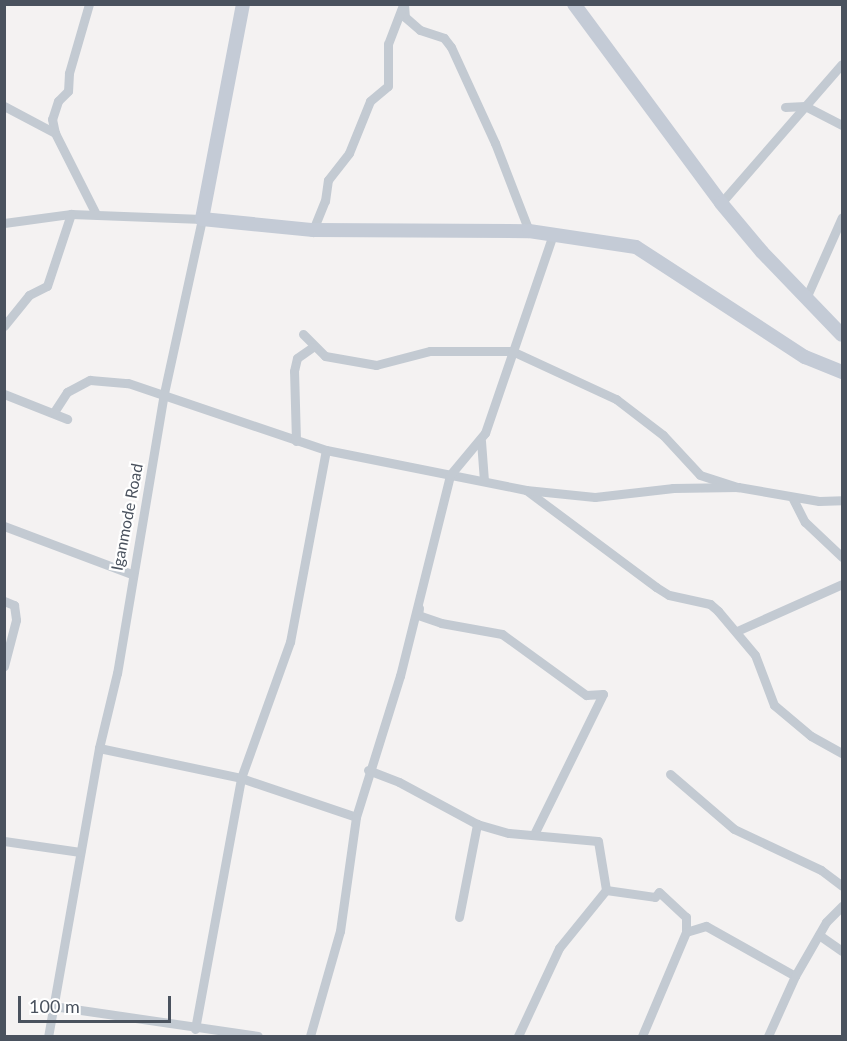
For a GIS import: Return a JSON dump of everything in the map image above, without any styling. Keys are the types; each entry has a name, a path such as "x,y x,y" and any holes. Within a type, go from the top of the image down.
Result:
{"street":[{"path":"89,4 69,73 68,91 58,101 52,119 55,134 96,214"},
{"name":"Iganmode Road","path":"48,1036 99,748 117,673 164,393 202,219 243,4"},
{"path":"313,230 325,201 328,180 348,153 370,101 388,86 388,44 404,4"},
{"path":"404,4 405,17 420,30 444,38 451,47 495,143 529,231"},
{"path":"574,4 721,203 762,252 843,335"},
{"path":"721,203 843,64"},
{"path":"4,106 55,134"},
{"path":"785,107 805,106 843,125"},
{"path":"40,124 52,119"},
{"path":"4,326 29,295 46,286 71,214"},
{"path":"4,223 71,214 96,214 202,219 313,230 529,231 603,240 652,254 805,357 843,372"},
{"path":"807,296 843,217"},
{"path":"484,481 481,441 554,234"},
{"path":"303,334 313,347 325,356 376,365 430,351 512,351 616,399 663,435 700,475 738,488 792,497 843,501"},
{"path":"296,441 294,371 297,358 313,347"},
{"path":"54,412 68,392 90,380 128,383 164,393 213,415 326,450 526,490 595,497 673,488 738,488"},
{"path":"4,394 68,419"},
{"path":"310,1036 340,931 356,816 419,605 450,475 481,441"},
{"path":"195,1029 241,778 290,642 326,450"},
{"path":"526,490 630,569 669,595 710,604 737,631 762,668 774,705 811,736 843,753"},
{"path":"792,497 806,522 843,557"},
{"path":"4,526 132,574"},
{"path":"737,631 843,584"},
{"path":"4,602 14,605 16,621 4,666"},
{"path":"419,605 418,615 502,634 585,695 603,694 534,834"},
{"path":"99,748 241,778 356,816"},
{"path":"368,770 477,824 534,834 598,841 606,890 558,948 518,1036"},
{"path":"670,774 734,829 821,870 843,886"},
{"path":"459,917 477,824"},
{"path":"4,841 80,852"},
{"path":"606,890 655,897 659,892 686,917 795,976"},
{"path":"768,1036 795,976 819,935 843,906"},
{"path":"642,1036 686,932 686,917"},
{"path":"686,932 706,926"},
{"path":"819,935 843,951"},
{"path":"53,1006 195,1029 258,1036"}]}
